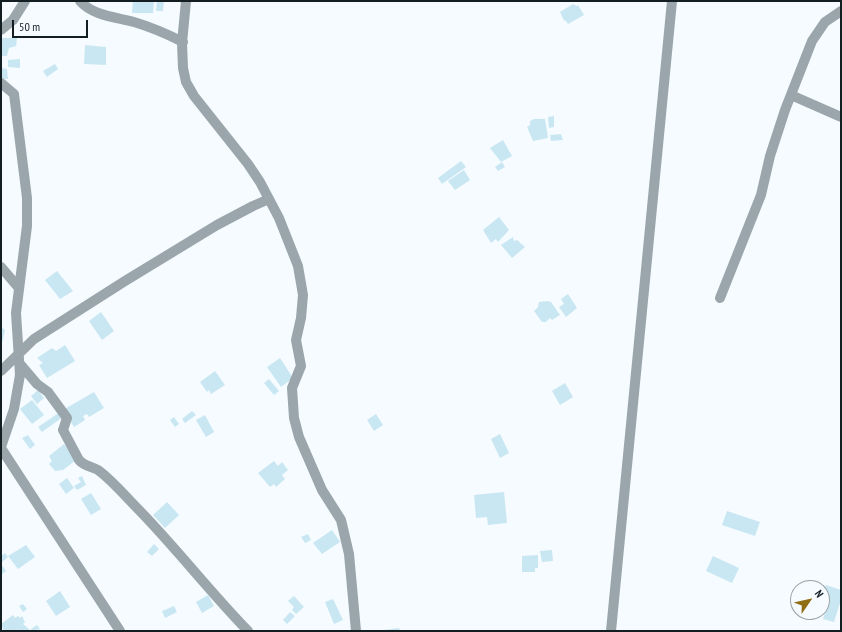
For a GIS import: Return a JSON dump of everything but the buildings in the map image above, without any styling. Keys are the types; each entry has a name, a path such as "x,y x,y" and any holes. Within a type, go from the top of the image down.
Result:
{"street":[{"path":"1,30 13,20 25,1"},
{"path":"80,1 93,11 141,24 161,31 182,42"},
{"path":"186,1 182,42 183,68 186,82 194,96 248,164 269,199 288,238 301,280 303,295 301,318 296,340 301,366 292,388 294,418 299,438 322,490 341,520 349,554 356,631"},
{"path":"611,631 672,1"},
{"path":"720,298 761,195 770,156 790,95 812,41 825,22 841,11"},
{"path":"1,83 14,94 27,198 26,245 18,287 16,333 20,353 19,386 14,409 1,448 120,631"},
{"path":"790,95 841,117"},
{"path":"1,371 34,339 217,225 269,199"},
{"path":"1,267 18,287"},
{"path":"20,364 37,384 48,392 67,418 63,430 82,464 97,470 141,511 169,540 226,609 248,631"}]}
